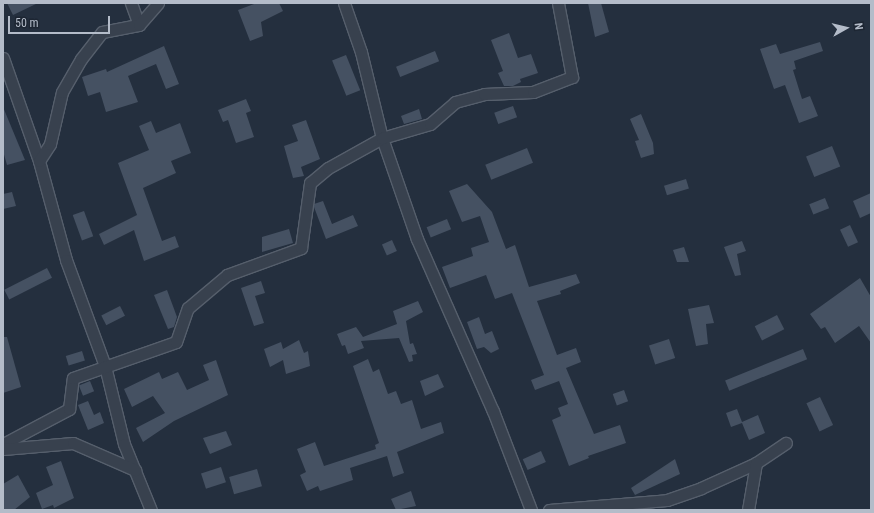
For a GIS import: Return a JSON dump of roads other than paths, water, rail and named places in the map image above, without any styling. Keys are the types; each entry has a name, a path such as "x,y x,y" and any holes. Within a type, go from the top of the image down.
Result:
{"street":[{"path":"131,3 139,25"},
{"path":"40,161 50,144 62,92 81,59 102,32 139,25 158,3"},
{"path":"344,3 361,52 382,138 426,261 493,411 532,510"},
{"path":"3,444 69,409 74,378 176,342 188,308 226,275 301,248 310,184 328,168 382,138 430,124 455,102 484,94 533,92 572,77 558,3"},
{"path":"3,58 40,161 66,260 105,366 124,444 151,510"},
{"path":"3,449 73,443 135,470"},
{"path":"549,510 667,500 702,488 756,463 786,443"},
{"path":"748,510 756,463"}]}
